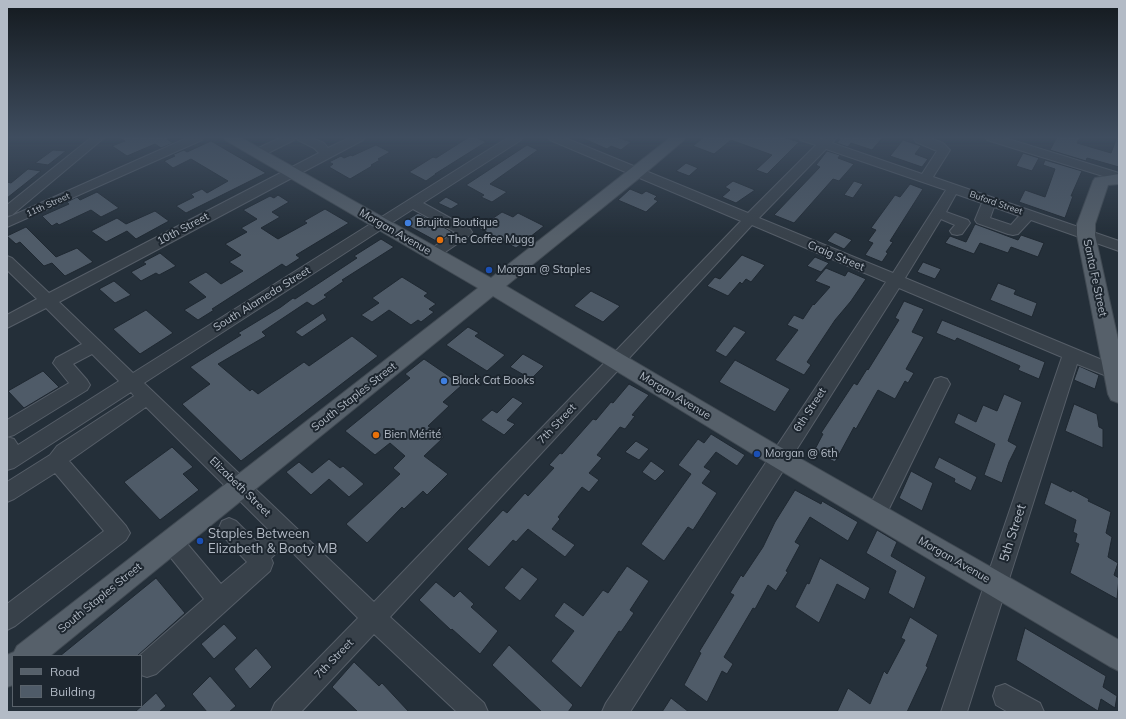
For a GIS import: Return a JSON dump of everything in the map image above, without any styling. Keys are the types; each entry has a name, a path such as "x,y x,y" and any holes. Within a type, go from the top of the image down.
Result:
{"main road":[{"name":"Morgan Avenue","path":"291,172 492,287 779,458 1119,656"},
{"name":"South Staples Street","path":"28,655 637,172"},
{"path":"1099,176 1119,178"},
{"name":"Santa Fe Street","path":"1099,176 1086,224 1086,235 1117,373 1119,394"}],"street":[{"path":"7,212 58,171"},
{"name":"11th Street","path":"7,223 123,171"},
{"name":"10th Street","path":"7,322 294,171"},
{"name":"South Alameda Street","path":"10,454 132,382 464,171"},
{"name":"Craig Street","path":"634,171 1117,373"},
{"name":"7th Street","path":"284,712 750,219 798,171"},
{"name":"Buford Street","path":"904,171 1119,246"},
{"path":"925,179 931,171"},
{"path":"1084,171 1099,176"},
{"name":"6th Street","path":"615,712 895,281 953,188"},
{"path":"990,201 982,220 1013,232 1028,214"},
{"path":"412,203 465,232 432,254"},
{"path":"937,213 963,223 957,231"},
{"name":"Elizabeth Street","path":"7,260 374,618 475,712"},
{"path":"7,429 81,385 62,363 93,345"},
{"name":"5th Street","path":"954,712 1072,354"},
{"path":"876,514 941,384"},
{"path":"7,494 57,461 64,452 147,397"},
{"path":"7,618 119,532 57,461"},
{"path":"147,665 262,563 229,528"},
{"path":"257,557 285,531"},
{"path":"171,541 220,600"},
{"path":"1005,696 1030,712"}],"building":[{"path":"26,171 41,171 7,198 7,182 11,183"},
{"path":"210,171 262,171 266,173 186,213 176,206 194,197 191,194 202,189 207,193 228,181"},
{"path":"335,171 364,171 350,179"},
{"path":"411,171 440,171 426,181 409,172"},
{"path":"488,171 509,171 490,184 507,192 492,202 481,197 484,195 466,185"},
{"path":"677,171 695,171 689,176"},
{"path":"758,171 770,171 767,174"},
{"path":"817,171 848,171 839,181 833,179 794,223 774,215"},
{"path":"1054,171 1082,171 1071,196 1073,196 1065,218 1019,202 1025,190 1045,197"},
{"path":"733,181 755,190 736,203 722,197 730,190 725,187"},
{"path":"854,181 863,184 853,198 844,195"},
{"path":"910,184 923,189 890,241 893,242 886,252 888,253 882,262 865,255 873,243 868,241 876,230 871,228 895,195 900,197"},
{"path":"630,189 642,194 646,191 657,196 654,199 658,201 646,212 618,200"},
{"path":"97,192 119,208 101,217 91,210 59,225 57,223 52,226 42,216 69,204 67,202 77,197 80,200"},
{"path":"278,195 289,202 272,212 280,217 261,228 278,239 307,223 304,221 325,209 349,223 296,255 300,258 286,267 282,264 212,309 214,310 198,320 184,310 206,297 188,282 206,272 221,284 243,271 229,262 241,255 225,244 247,232 241,228 257,219 243,210 270,196 274,198"},
{"path":"446,197 459,204 451,209 438,203"},
{"path":"155,211 169,221 136,239 127,231 106,242 91,231 117,218 126,224"},
{"path":"502,212 513,217 518,213 544,226 516,248 479,228"},
{"path":"418,213 452,232 438,242 403,223"},
{"path":"975,224 1018,240 1021,235 1044,243 1038,257 1011,247 1008,253 980,243 974,254 945,243 950,236 966,242"},
{"path":"26,227 56,257 77,248 93,262 65,276 52,263 44,266 20,242 16,244 7,236"},
{"path":"835,232 852,240 844,249 827,241"},
{"path":"381,239 394,247 342,280 344,281 324,295 327,297 313,306 307,302 262,332 266,336 218,364 250,391 252,389 258,394 304,362 309,366 352,336 378,356 241,461 182,404 210,384 190,367 241,335 238,333 293,298 295,299 357,258 354,256"},
{"path":"160,253 176,266 159,275 156,273 141,281 131,272 146,264 143,262"},
{"path":"742,255 765,265 751,282 746,279 742,284 740,282 728,296 707,286 715,277 720,279"},
{"path":"815,257 829,263 821,272 807,266"},
{"path":"923,262 941,269 935,279 917,272"},
{"path":"826,268 845,276 848,271 866,279 851,301 835,320 807,362 811,365 804,375 775,360 798,330 787,325 794,315 803,319 813,304 814,305 830,287 815,281"},
{"path":"402,277 428,293 424,296 436,304 429,309 434,312 421,322 418,320 411,325 389,310 372,322 361,315 379,303 372,298"},
{"path":"114,281 131,295 115,303 99,289"},
{"path":"998,283 1016,290 1014,294 1037,303 1032,317 990,300"},
{"path":"591,291 620,306 603,322 574,306"},
{"path":"904,301 924,309 912,332 924,337 906,369 914,373 908,383 905,381 895,399 878,390 856,429 854,427 835,462 814,451 823,434 821,433 854,383 857,385 867,369 868,370 899,320 895,318"},
{"path":"146,310 173,333 140,354 113,329"},
{"path":"323,313 327,320 302,337 295,332"},
{"path":"942,320 1045,362 1039,379 1018,370 1020,366 957,338 955,341 936,333"},
{"path":"734,326 746,332 726,357 715,351"},
{"path":"468,327 479,333 475,336 505,355 487,371 446,345"},
{"path":"523,354 544,366 531,379 510,367"},
{"path":"424,359 462,385 443,402 449,406 428,426 444,437 424,456 448,474 427,495 423,491 404,509 402,507 367,543 346,524 400,474 393,468 405,456 390,443 375,455 345,431 410,378 405,374"},
{"path":"735,360 790,389 775,412 719,382"},
{"path":"1079,366 1099,375 1095,389 1074,380"},
{"path":"43,371 59,387 24,408 8,391"},
{"path":"629,384 649,395 632,415 635,416 625,429 620,427 597,455 602,458 589,473 599,480 589,492 582,487 558,517 560,519 552,529 575,545 565,557 528,529 516,542 513,540 489,567 467,549 503,510 507,513 525,493 528,496 554,468 549,465 560,453 562,454 593,419 596,420 611,402 613,403"},
{"path":"1004,394 1022,402 1008,441 1017,446 1009,462 1002,483 984,475 995,444 954,423 958,413 976,422 983,405 997,411"},
{"path":"513,397 523,403 507,420 515,424 504,435 481,420 492,410 497,413"},
{"path":"1074,404 1097,414 1099,427 1103,429 1103,448 1065,431"},
{"path":"711,434 745,455 737,466 716,452 704,467 711,471 702,483 717,493 693,530 688,527 664,561 641,544 691,474 678,465 698,439 704,443"},
{"path":"636,441 649,449 639,460 625,452"},
{"path":"172,447 193,467 183,474 199,490 160,520 124,482"},
{"path":"939,457 977,477 971,491 954,482 955,479 934,468"},
{"path":"329,459 340,468 343,466 364,484 349,497 329,479 311,495 286,472 299,462 312,473"},
{"path":"651,461 665,471 655,481 642,472"},
{"path":"911,471 933,483 922,511 899,498"},
{"path":"1051,482 1071,492 1072,490 1089,499 1088,501 1111,512 1106,533 1112,537 1108,557 1118,563 1114,575 1119,578 1117,599 1070,573 1079,544 1075,542 1077,534 1073,532 1076,520 1044,504"},
{"path":"795,490 821,504 822,501 858,522 848,541 810,517 795,542 800,545 786,571 788,572 776,591 768,585 755,609 753,608 724,657 733,664 727,674 722,671 707,702 684,685 701,653 699,652 734,595 730,593 741,575 743,577 763,547 775,522"},
{"path":"877,530 897,542 891,556 926,577 914,609 888,593 896,571 866,553"},
{"path":"820,558 870,588 865,600 837,584 819,623 795,607 807,583 809,584"},
{"path":"627,566 649,581 630,610 634,613 621,632 619,631 581,688 551,661 574,631 554,616 564,602 583,616 603,590 608,593"},
{"path":"522,567 538,579 520,601 504,588"},
{"path":"156,578 185,613 138,655 61,655"},
{"path":"436,582 454,597 460,591 474,604 471,607 498,631 480,654 452,629 451,630 419,600"},
{"path":"910,617 938,635 926,666 928,667 907,712 837,712 848,688 870,704 884,671 887,674 905,640 901,638"},
{"path":"224,624 237,638 214,659 201,644"},
{"path":"1025,628 1106,676 1103,687 1117,696 1115,708 1101,699 1098,711 1016,660"},
{"path":"509,645 573,705 568,712 542,712 492,665"},
{"path":"256,648 272,667 250,689 234,669"},
{"path":"354,662 379,686 382,683 409,712 358,712 332,687"},
{"path":"210,676 236,706 229,712 207,712 192,694"},
{"path":"156,693 166,706 159,712 135,712"},
{"path":"671,698 689,712 662,712"}],"place":[{"name":"Brujita Boutique","path":"408,223"},
{"name":"The Coffee Mugg","path":"440,240"},
{"name":"Morgan @ Staples","path":"489,270"},
{"name":"Black Cat Books","path":"444,381"},
{"name":"Bien Mérité","path":"376,435"},
{"name":"Morgan @ 6th","path":"757,454"},
{"name":"Staples Between Elizabeth & Booty MB","path":"200,541"}]}
